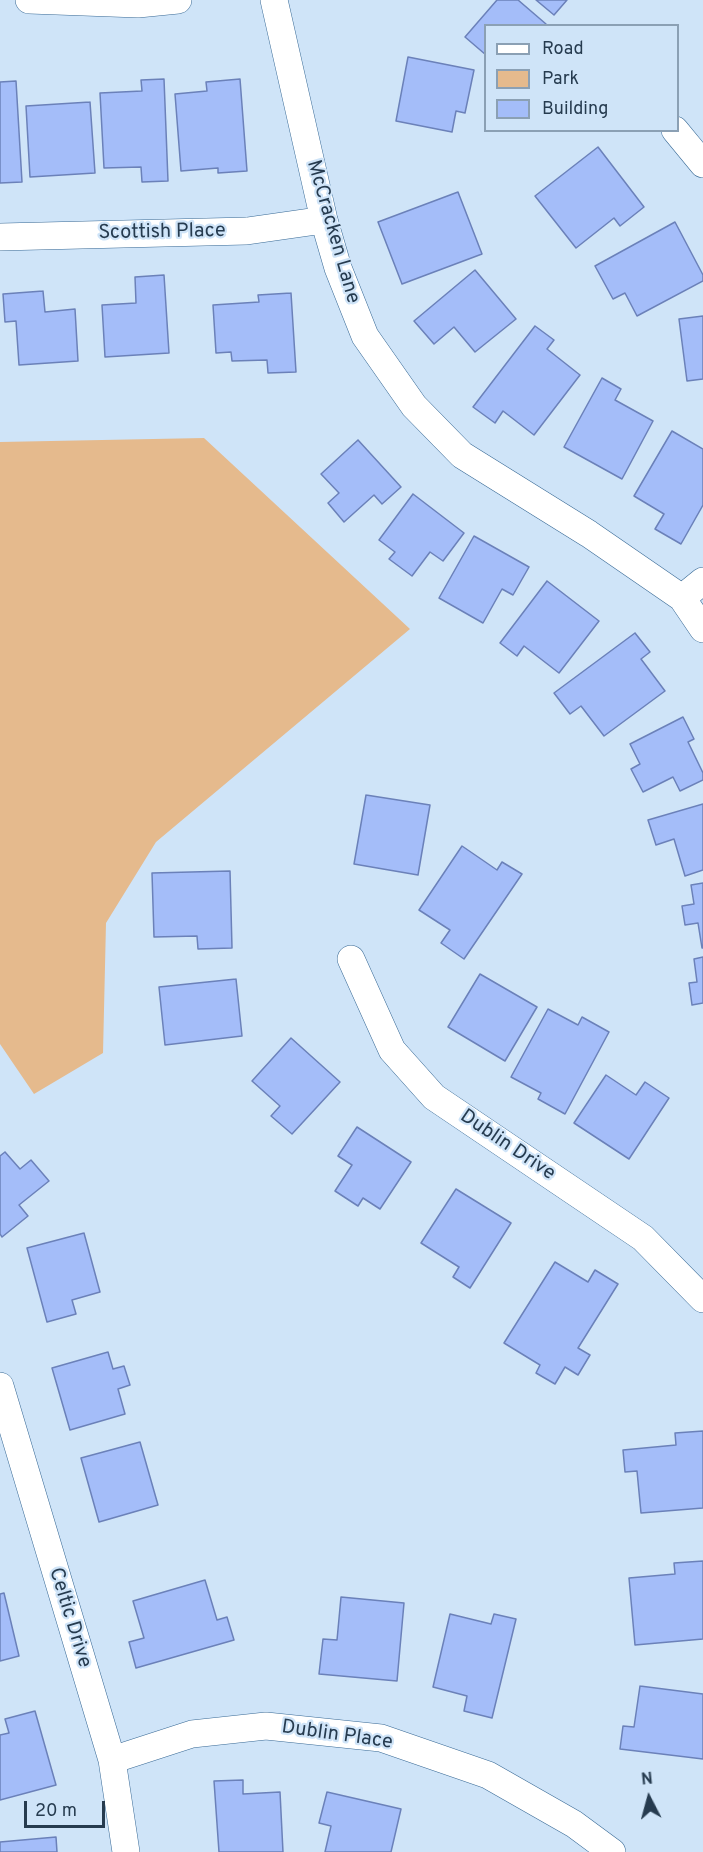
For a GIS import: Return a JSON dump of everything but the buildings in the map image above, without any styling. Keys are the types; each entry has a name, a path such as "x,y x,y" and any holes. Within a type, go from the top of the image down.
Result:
{"street":[{"path":"29,0 138,4 177,0"},
{"name":"McCracken Lane","path":"274,0 324,220 338,268 364,336 414,405 462,456 589,534 682,598 703,629"},
{"path":"677,132 703,164"},
{"name":"Scottish Place","path":"0,237 247,231 324,220"},
{"path":"682,598 703,581"},
{"name":"Dublin Drive","path":"351,959 392,1050 434,1097 643,1238 703,1299"},
{"name":"Celtic Drive","path":"0,1386 112,1760 126,1852"},
{"name":"Dublin Place","path":"112,1760 192,1734 266,1726 381,1738 488,1775 574,1824 612,1852"}],"green space":[{"path":"204,438 410,629 156,842 106,923 103,1053 34,1094 0,1044 0,442"}]}
